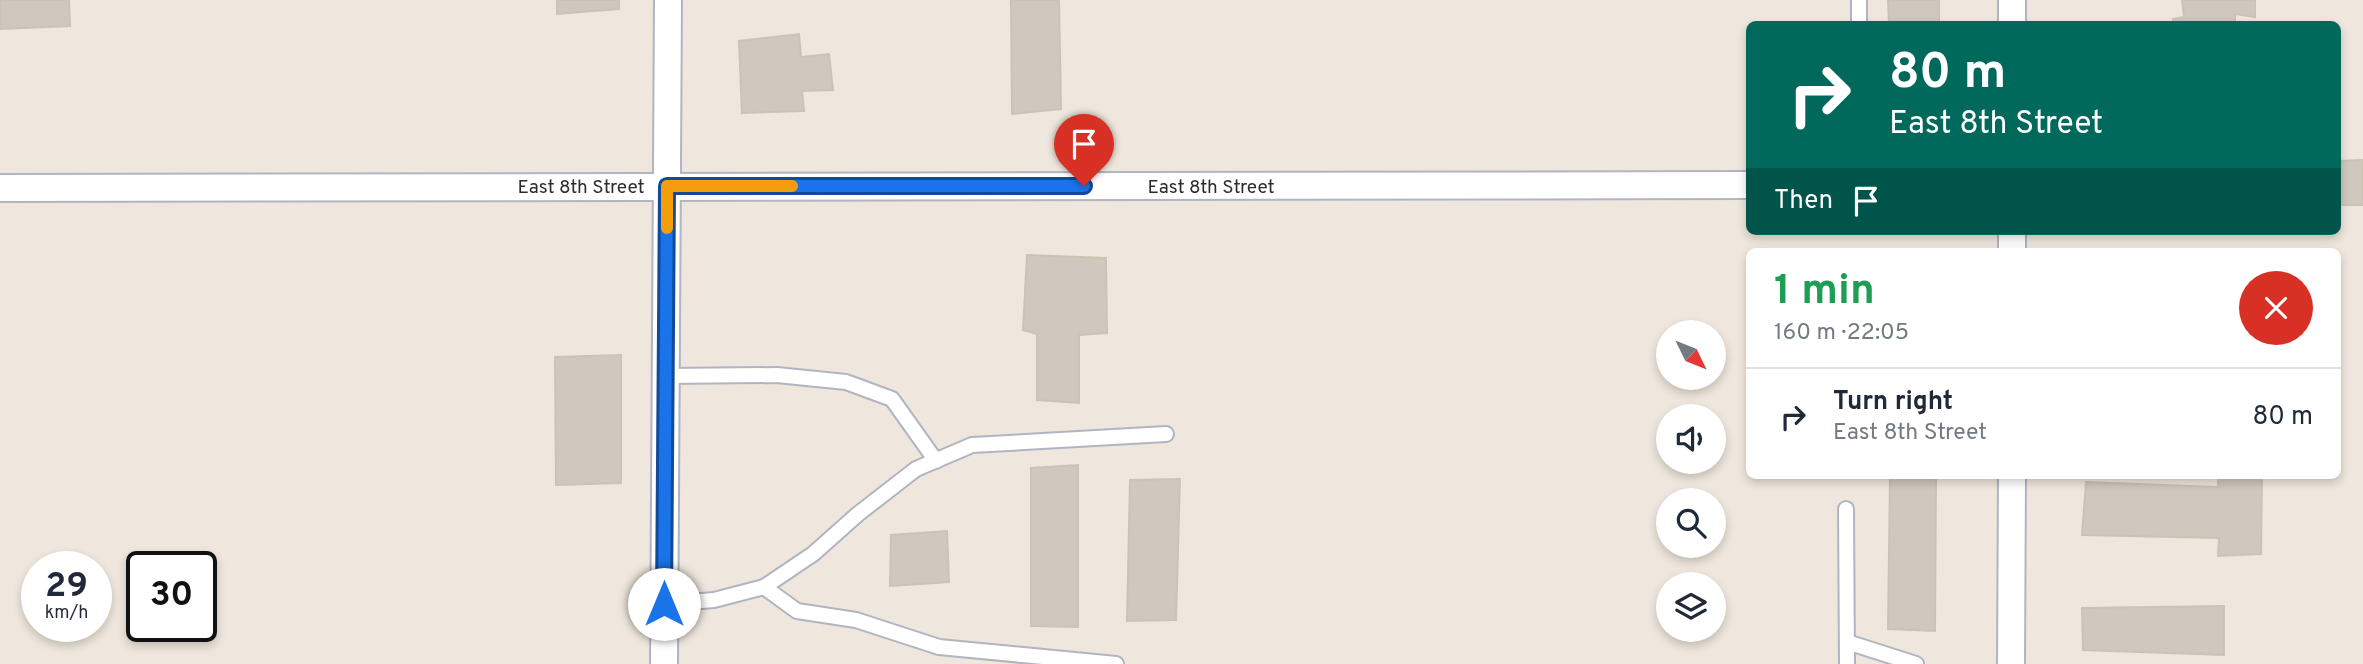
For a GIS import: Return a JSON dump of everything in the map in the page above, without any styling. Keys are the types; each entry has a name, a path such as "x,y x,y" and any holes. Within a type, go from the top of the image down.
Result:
{"street":[{"path":"664,664 667,0"},
{"path":"2012,0 2012,21"},
{"name":"East 8th Street","path":"0,188 1746,186"},
{"path":"2011,664 2012,479"}],"lane":[{"path":"1858,0 1859,21"},
{"path":"666,376 777,375 846,382 892,399 936,461"},
{"path":"664,604 714,600 764,586 813,554 858,514 916,469 972,445 1166,434"},
{"path":"1846,509 1847,664"},
{"path":"764,586 797,611 856,620 939,647 1116,664"},
{"path":"1847,642 1916,664"},
{"path":"950,648 951,664"}],"building":[{"path":"0,0 69,0 70,26 0,29"},
{"path":"557,0 619,0 619,9 557,14"},
{"path":"1011,0 1059,0 1061,109 1012,114"},
{"path":"1888,0 1939,0 1939,21 1889,21"},
{"path":"2182,0 2255,0 2255,17 2235,14 2235,21 2173,21 2184,17"},
{"path":"799,34 801,57 829,54 833,90 802,91 804,111 742,113 739,41"},
{"path":"2363,160 2363,205 2341,205 2341,161"},
{"path":"1027,255 1106,258 1107,333 1079,335 1079,403 1037,400 1037,334 1023,330"},
{"path":"621,355 621,483 556,485 555,357"},
{"path":"1078,465 1078,627 1031,626 1031,468"},
{"path":"1180,479 1176,620 1127,621 1130,480"},
{"path":"1890,479 1936,479 1935,631 1888,629"},
{"path":"2218,479 2262,479 2261,554 2218,556 2219,538 2082,535 2086,482 2218,487"},
{"path":"947,531 949,582 890,586 891,535"},
{"path":"2224,606 2224,655 2083,650 2082,608"}],"slow traffic":[{"path":"667,228 667,186 792,186"}],"route":[{"path":"664,604 667,186 1084,186"}]}
